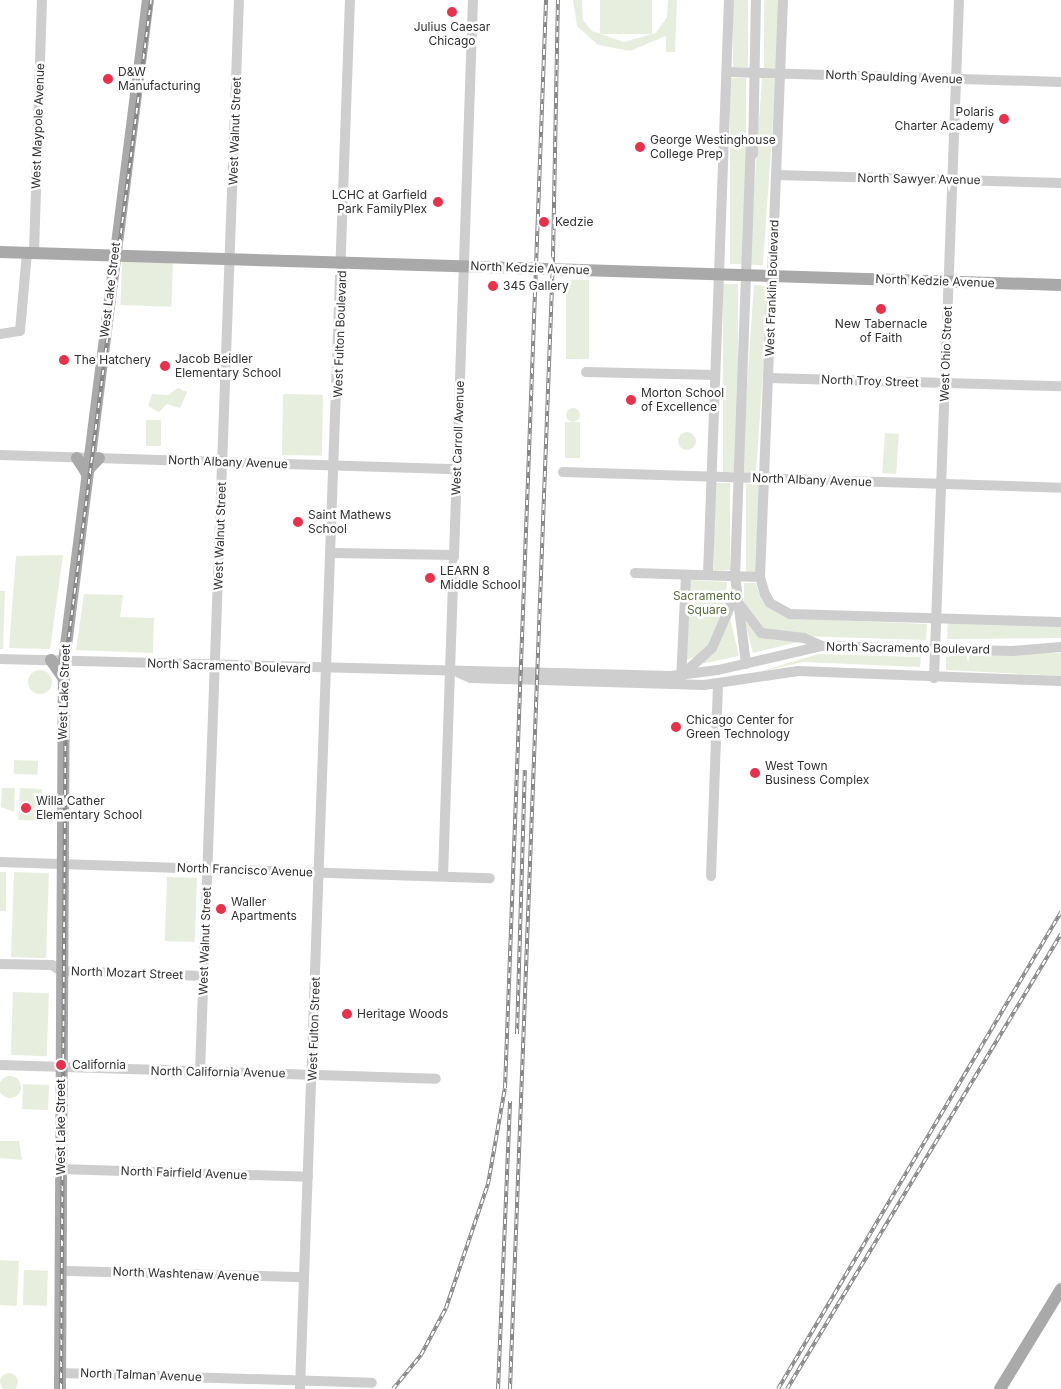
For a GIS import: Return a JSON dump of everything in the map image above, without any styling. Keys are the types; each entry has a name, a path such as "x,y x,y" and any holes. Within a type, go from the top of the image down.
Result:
{"main road":[{"name":"West Lake Street","path":"60,1389 63,1271 59,1072 61,1020 58,966 63,661 148,0"},
{"name":"North Kedzie Avenue","path":"0,252 1061,285"},
{"path":"63,661 60,629 67,621"},
{"path":"1000,1389 1057,1301 1061,1289"}],"street":[{"name":"West Maypole Avenue","path":"0,334 20,331 30,252 42,0"},
{"name":"West Walnut Street","path":"200,1072 239,0"},
{"name":"West Fulton Boulevard","path":"328,669 350,0"},
{"name":"West Carroll Avenue","path":"443,876 454,673 454,555 474,0"},
{"path":"708,575 729,0"},
{"name":"West Franklin Boulevard","path":"746,664 735,596 735,576 749,200 753,190 751,148 756,0"},
{"name":"West Franklin Boulevard","path":"760,577 783,0"},
{"name":"West Ohio Street","path":"934,678 960,0"},
{"name":"North Spaulding Avenue","path":"727,72 1061,82"},
{"name":"North Sawyer Avenue","path":"776,175 1061,183"},
{"path":"586,372 716,375"},
{"name":"North Troy Street","path":"768,378 1061,386"},
{"name":"North Albany Avenue","path":"0,455 457,469"},
{"name":"North Albany Avenue","path":"563,472 1061,488"},
{"path":"332,553 454,555"},
{"path":"635,573 760,577 770,603 790,614 1061,622"},
{"path":"682,680 686,575"},
{"path":"682,680 712,648 735,596"},
{"path":"735,596 746,618 761,633 804,638 822,646"},
{"name":"North Sacramento Boulevard","path":"682,680 822,646 935,649 1061,647"},
{"name":"North Sacramento Boulevard","path":"0,659 682,680 718,684 798,671 934,678 1061,681"},
{"name":"West Fulton Street","path":"300,1385 328,669"},
{"path":"711,876 718,684"},
{"name":"North Francisco Avenue","path":"0,862 490,878"},
{"name":"North Mozart Street","path":"0,964 204,976"},
{"name":"North California Avenue","path":"0,1065 59,1072 200,1072 436,1079"},
{"name":"North Fairfield Avenue","path":"60,1169 308,1177"},
{"name":"North Washtenaw Avenue","path":"63,1271 304,1277"},
{"name":"North Talman Avenue","path":"60,1373 300,1385 372,1384"}],"green space":[{"path":"573,0 582,0 583,20 592,31 624,42 656,33 667,17 668,0 677,0 675,52 666,52 666,36 630,51 598,45 577,26"},
{"path":"600,0 652,0 652,34 600,34"},
{"path":"733,0 748,0 748,67 733,67"},
{"path":"764,0 779,0 779,68 764,68"},
{"path":"730,78 746,78 746,264 730,264"},
{"path":"762,78 776,79 763,266 749,265"},
{"path":"122,261 173,263 171,307 120,305"},
{"path":"566,280 589,280 589,359 566,359"},
{"path":"723,284 738,284 738,472 723,472"},
{"path":"754,285 769,286 756,474 741,473"},
{"path":"178,388 187,392 180,408 167,404 159,412 148,406 152,394 168,395"},
{"path":"283,394 323,395 322,456 282,455"},
{"path":"573,408 578,410 580,415 578,420 573,422 568,420 566,415 568,410"},
{"path":"146,420 161,420 161,446 146,446"},
{"path":"565,422 580,422 580,458 565,458"},
{"path":"687,432 693,435 696,441 693,447 687,450 681,447 678,441 681,435"},
{"path":"885,433 899,434 896,474 882,473"},
{"path":"714,483 730,483 730,570 714,570"},
{"path":"746,484 761,484 761,572 746,572"},
{"path":"63,555 50,649 9,648 16,556"},
{"name":"Sacramento Square","path":"689,580 727,582 726,603 716,635 700,655 686,660"},
{"name":"Sacramento Square","path":"744,583 756,583 761,598 787,618 927,624 926,640 798,636 758,627 744,602"},
{"path":"0,591 5,591 3,649 0,649"},
{"path":"84,594 123,595 120,617 154,618 153,653 76,650"},
{"name":"Sacramento Square","path":"730,618 739,656 701,664 717,647"},
{"name":"Sacramento Square","path":"745,622 773,640 803,641 753,653"},
{"path":"948,622 1061,626 1061,638 947,639"},
{"path":"1061,653 1061,676 946,670 946,657 957,655"},
{"path":"818,654 921,657 920,667 803,662 755,673"},
{"path":"35,670 45,670 52,677 52,687 45,694 35,694 28,687 28,677"},
{"path":"14,760 38,761 37,775 14,774"},
{"path":"2,788 15,788 14,812 1,807"},
{"path":"20,788 42,789 40,821 18,820"},
{"path":"0,872 6,872 6,911 0,911"},
{"path":"14,872 49,873 46,958 11,957"},
{"path":"167,877 197,878 195,942 165,941"},
{"path":"13,992 49,993 47,1056 11,1055"},
{"path":"10,1076 18,1079 21,1087 18,1095 10,1098 2,1095 -1,1087 2,1079"},
{"path":"23,1084 49,1085 48,1110 22,1109"},
{"path":"0,1141 19,1141 22,1160 0,1158"},
{"path":"0,1260 19,1261 17,1306 0,1305"},
{"path":"24,1270 48,1271 47,1306 23,1305"},
{"path":"9,1373 15,1376 18,1382 15,1388 9,1391 3,1388 0,1382 3,1376"}],"railway":[{"path":"61,1389 66,659 151,0"},
{"path":"393,1389 421,1355 446,1308 488,1184 505,1088 546,0"},
{"path":"510,1389 553,257 558,0"},
{"path":"517,1034 525,770"},
{"path":"778,1389 1061,912"},
{"path":"787,1389 1061,934"},
{"path":"498,1389 510,1101"}],"place":[{"name":"Julius Caesar Chicago","path":"452,12"},
{"name":"D&W Manufacturing","path":"108,79"},
{"name":"Polaris Charter Academy","path":"1004,119"},
{"name":"George Westinghouse College Prep","path":"640,147"},
{"name":"LCHC at Garfield Park FamilyPlex","path":"438,202"},
{"name":"Kedzie","path":"544,222"},
{"name":"345 Gallery","path":"493,286"},
{"name":"New Tabernacle of Faith","path":"881,309"},
{"name":"The Hatchery","path":"64,360"},
{"name":"Jacob Beidler Elementary School","path":"165,366"},
{"name":"Morton School of Excellence","path":"631,400"},
{"name":"Saint Mathews School","path":"298,522"},
{"name":"LEARN 8 Middle School","path":"430,578"},
{"name":"Chicago Center for Green Technology","path":"676,727"},
{"name":"West Town Business Complex","path":"755,773"},
{"name":"Willa Cather Elementary School","path":"26,808"},
{"name":"Waller Apartments","path":"221,909"},
{"name":"Heritage Woods","path":"347,1014"},
{"name":"California","path":"61,1065"}]}
